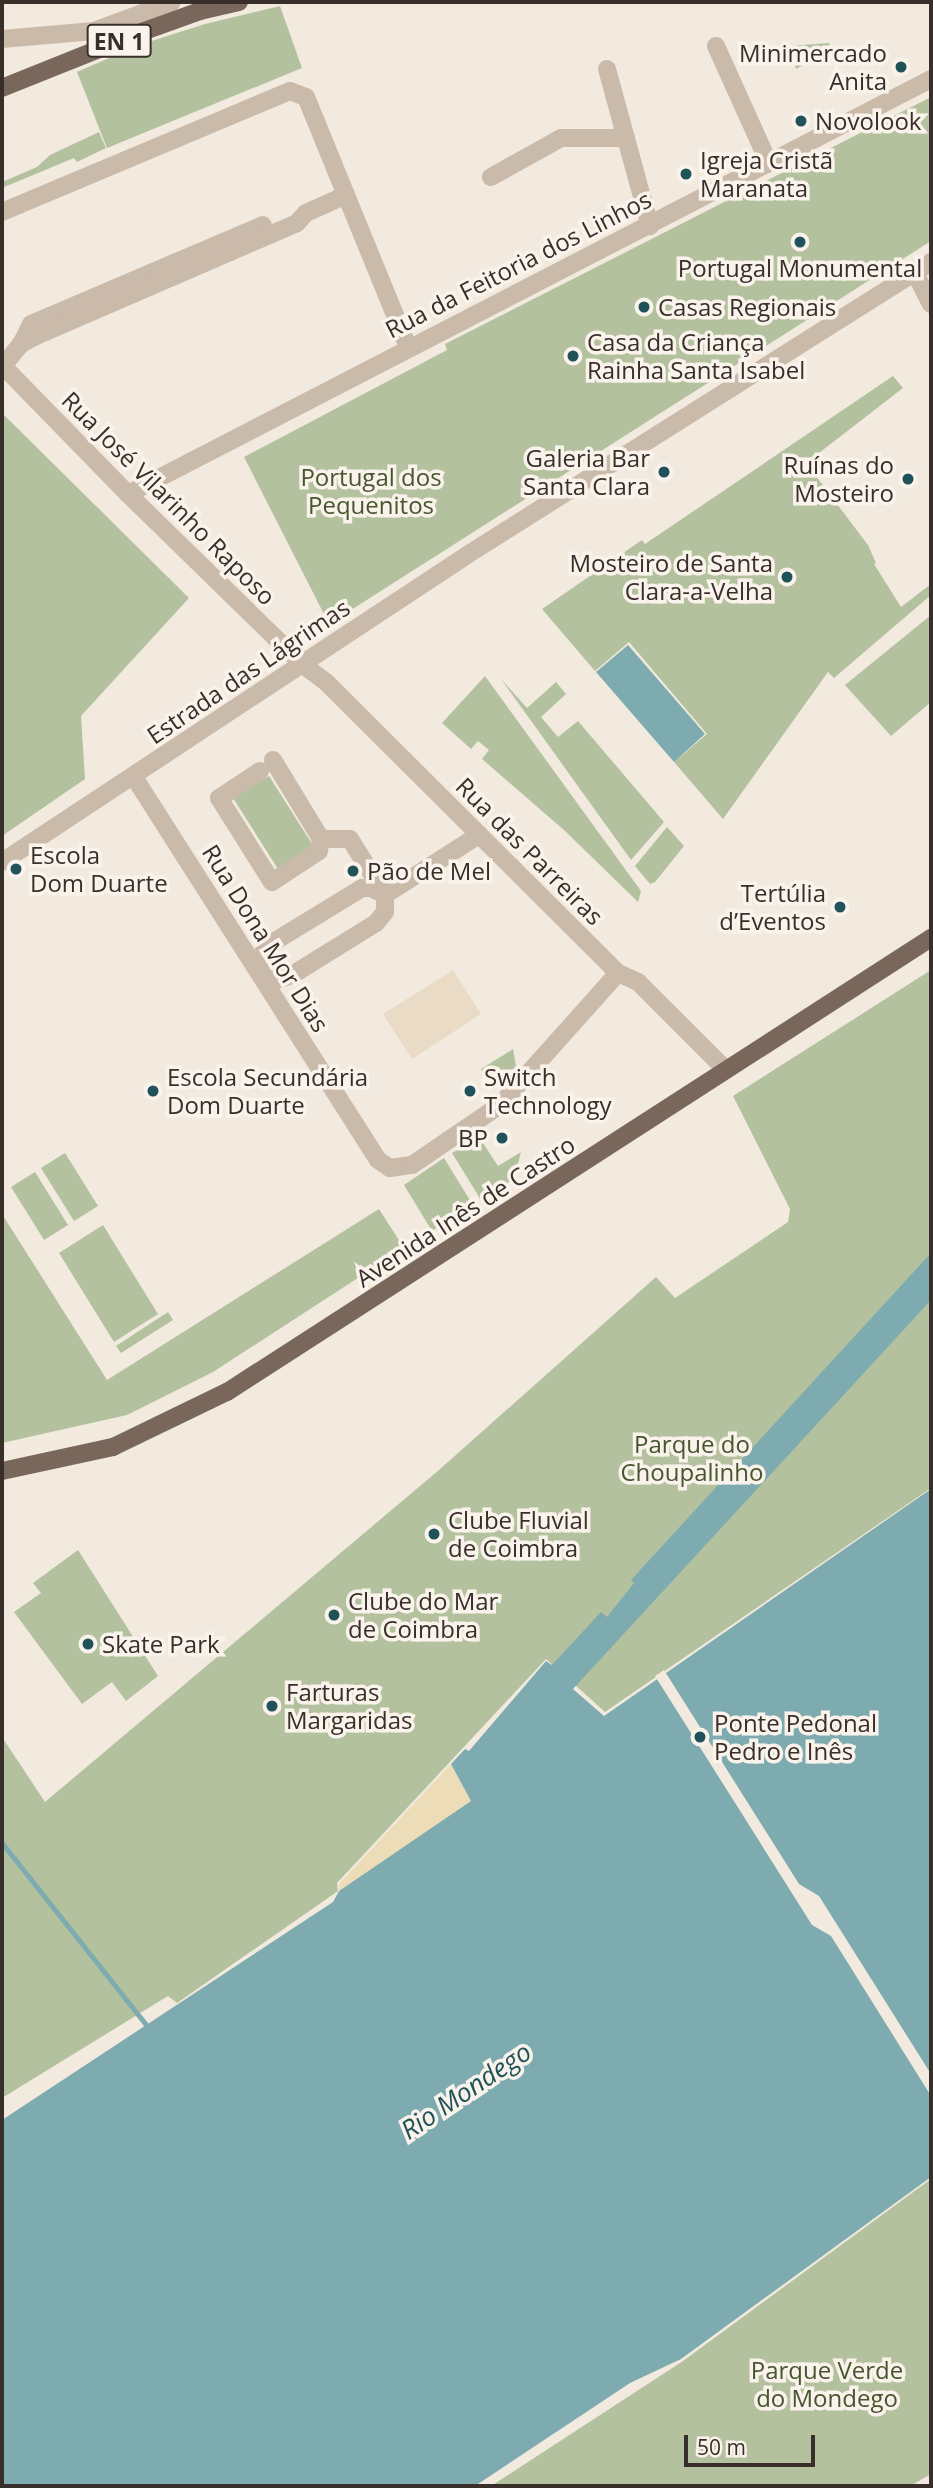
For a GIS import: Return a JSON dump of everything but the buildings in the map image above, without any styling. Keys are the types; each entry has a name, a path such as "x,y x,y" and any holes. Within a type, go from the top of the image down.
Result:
{"main road":[{"name":"EN 1","path":"2,88 193,6 239,2"},
{"name":"Avenida Inês de Castro","path":"2,1471 113,1447 227,1392 931,938"}],"street":[{"path":"2,38 94,31 173,2"},
{"path":"716,46 768,161"},
{"path":"607,69 649,226"},
{"name":"Rua da Feitoria dos Linhos","path":"128,494 931,79"},
{"path":"2,212 290,91 306,97 408,347"},
{"path":"491,177 561,138 626,138"},
{"path":"2,366 21,344 297,223 306,213 346,195"},
{"name":"Estrada das Lágrimas","path":"2,862 522,520 931,262"},
{"path":"915,273 931,304"},
{"name":"Rua José Vilarinho Raposo","path":"2,366 302,664"},
{"name":"Rua das Parreiras","path":"302,664 327,683 618,973 638,982 726,1070"},
{"path":"266,765 321,839 319,851 272,882 219,797 266,765"},
{"name":"Rua Dona Mor Dias","path":"134,777 378,1160 390,1168 412,1165 500,1105 618,973"},
{"path":"385,895 479,835"},
{"path":"321,839 351,839 385,895 385,912 376,923 292,975 276,979 259,972 263,953 272,943 362,888 371,888 385,895"}],"green space":[{"path":"280,6 302,68 107,148 77,72 139,45 205,24"},
{"path":"829,43 831,50 796,69 790,46"},
{"name":"Portugal dos Pequenitos","path":"931,97 931,241 329,624 244,457 447,350 445,344"},
{"path":"99,132 106,148 77,162 74,158 2,188 2,182 37,167 50,155"},
{"path":"893,376 903,388 806,463 868,545 876,563 874,564 901,607 931,584 931,595 834,678 828,672 723,819 674,762 707,734 629,642 595,671 542,609 642,540 645,544"},
{"path":"2,413 189,598 81,716 85,779 2,836"},
{"path":"931,615 931,702 891,736 845,685"},
{"path":"485,676 641,891 638,902 564,830 482,759 489,750 478,741 471,749 442,723"},
{"path":"501,679 527,708 556,682 566,694 541,717 558,737 578,721 664,822 631,860"},
{"path":"269,776 314,847 278,869 233,798"},
{"path":"667,827 684,846 655,882 650,884 635,866"},
{"name":"Parque do Choupalinho","path":"931,970 931,1488 605,1712 546,1659 337,1883 338,1891 177,2003 168,1996 2,2098 2,1737 45,1802 439,1470 656,1277 675,1298 788,1222 790,1209 733,1096"},
{"path":"513,1049 516,1066 494,1089 481,1069"},
{"path":"479,1137 498,1166 521,1152 514,1179 481,1200 452,1153"},
{"path":"65,1153 98,1206 74,1221 41,1168"},
{"path":"444,1158 473,1205 432,1231 404,1185"},
{"path":"35,1172 68,1225 44,1240 11,1187"},
{"path":"379,1209 404,1248 213,1372 127,1415 2,1443 2,1214 107,1380"},
{"path":"103,1225 158,1314 114,1342 59,1253"},
{"path":"168,1312 173,1320 121,1353 116,1346"},
{"name":"Skate Park","path":"78,1550 158,1676 126,1701 112,1682 82,1704 14,1612 41,1593 33,1583"},
{"name":"Parque Verde do Mondego","path":"931,2179 931,2474 910,2486 491,2486 683,2361"}],"sand":[{"path":"451,1764 471,1801 339,1891 339,1884"}],"shaded area":[{"path":"453,970 481,1014 412,1059 383,1014"}],"water":[{"path":"628,645 705,734 674,762 596,672"},
{"name":"Rio Mondego","path":"931,1253 931,1300 573,1689 604,1716 931,1489 931,2177 681,2359 630,2383 475,2486 2,2486 2,2120 333,1902 339,1891 471,1801 451,1764 465,1749 469,1751 546,1661 552,1665 601,1612 607,1617 634,1583 631,1580"}],"pier":[{"name":"Ponte Pedonal Pedro e Inês","path":"664,1670 799,1884 819,1896 931,2074 931,2096 831,1936 812,1925 655,1676"}],"waterway":[{"path":"2,1843 150,2030"}],"place":[{"name":"Minimercado Anita","path":"901,67"},
{"name":"Novolook","path":"801,121"},
{"name":"Igreja Cristã Maranata","path":"686,174"},
{"name":"Portugal Monumental","path":"800,242"},
{"name":"Casas Regionais","path":"644,307"},
{"name":"Casa da Criança Rainha Santa Isabel","path":"573,356"},
{"name":"Galeria Bar Santa Clara","path":"664,472"},
{"name":"Ruínas do Mosteiro","path":"908,479"},
{"name":"Mosteiro de Santa Clara-a-Velha","path":"787,577"},
{"name":"Escola Dom Duarte","path":"16,869"},
{"name":"Pão de Mel","path":"353,871"},
{"name":"Tertúlia d’Eventos","path":"840,907"},
{"name":"Escola Secundária Dom Duarte","path":"153,1091"},
{"name":"Switch Technology","path":"470,1091"},
{"name":"BP","path":"502,1138"},
{"name":"Clube Fluvial de Coimbra","path":"434,1534"},
{"name":"Clube do Mar de Coimbra","path":"334,1615"},
{"name":"Skate Park","path":"88,1644"},
{"name":"Farturas Margaridas","path":"272,1706"},
{"name":"Ponte Pedonal Pedro e Inês","path":"700,1737"}]}
